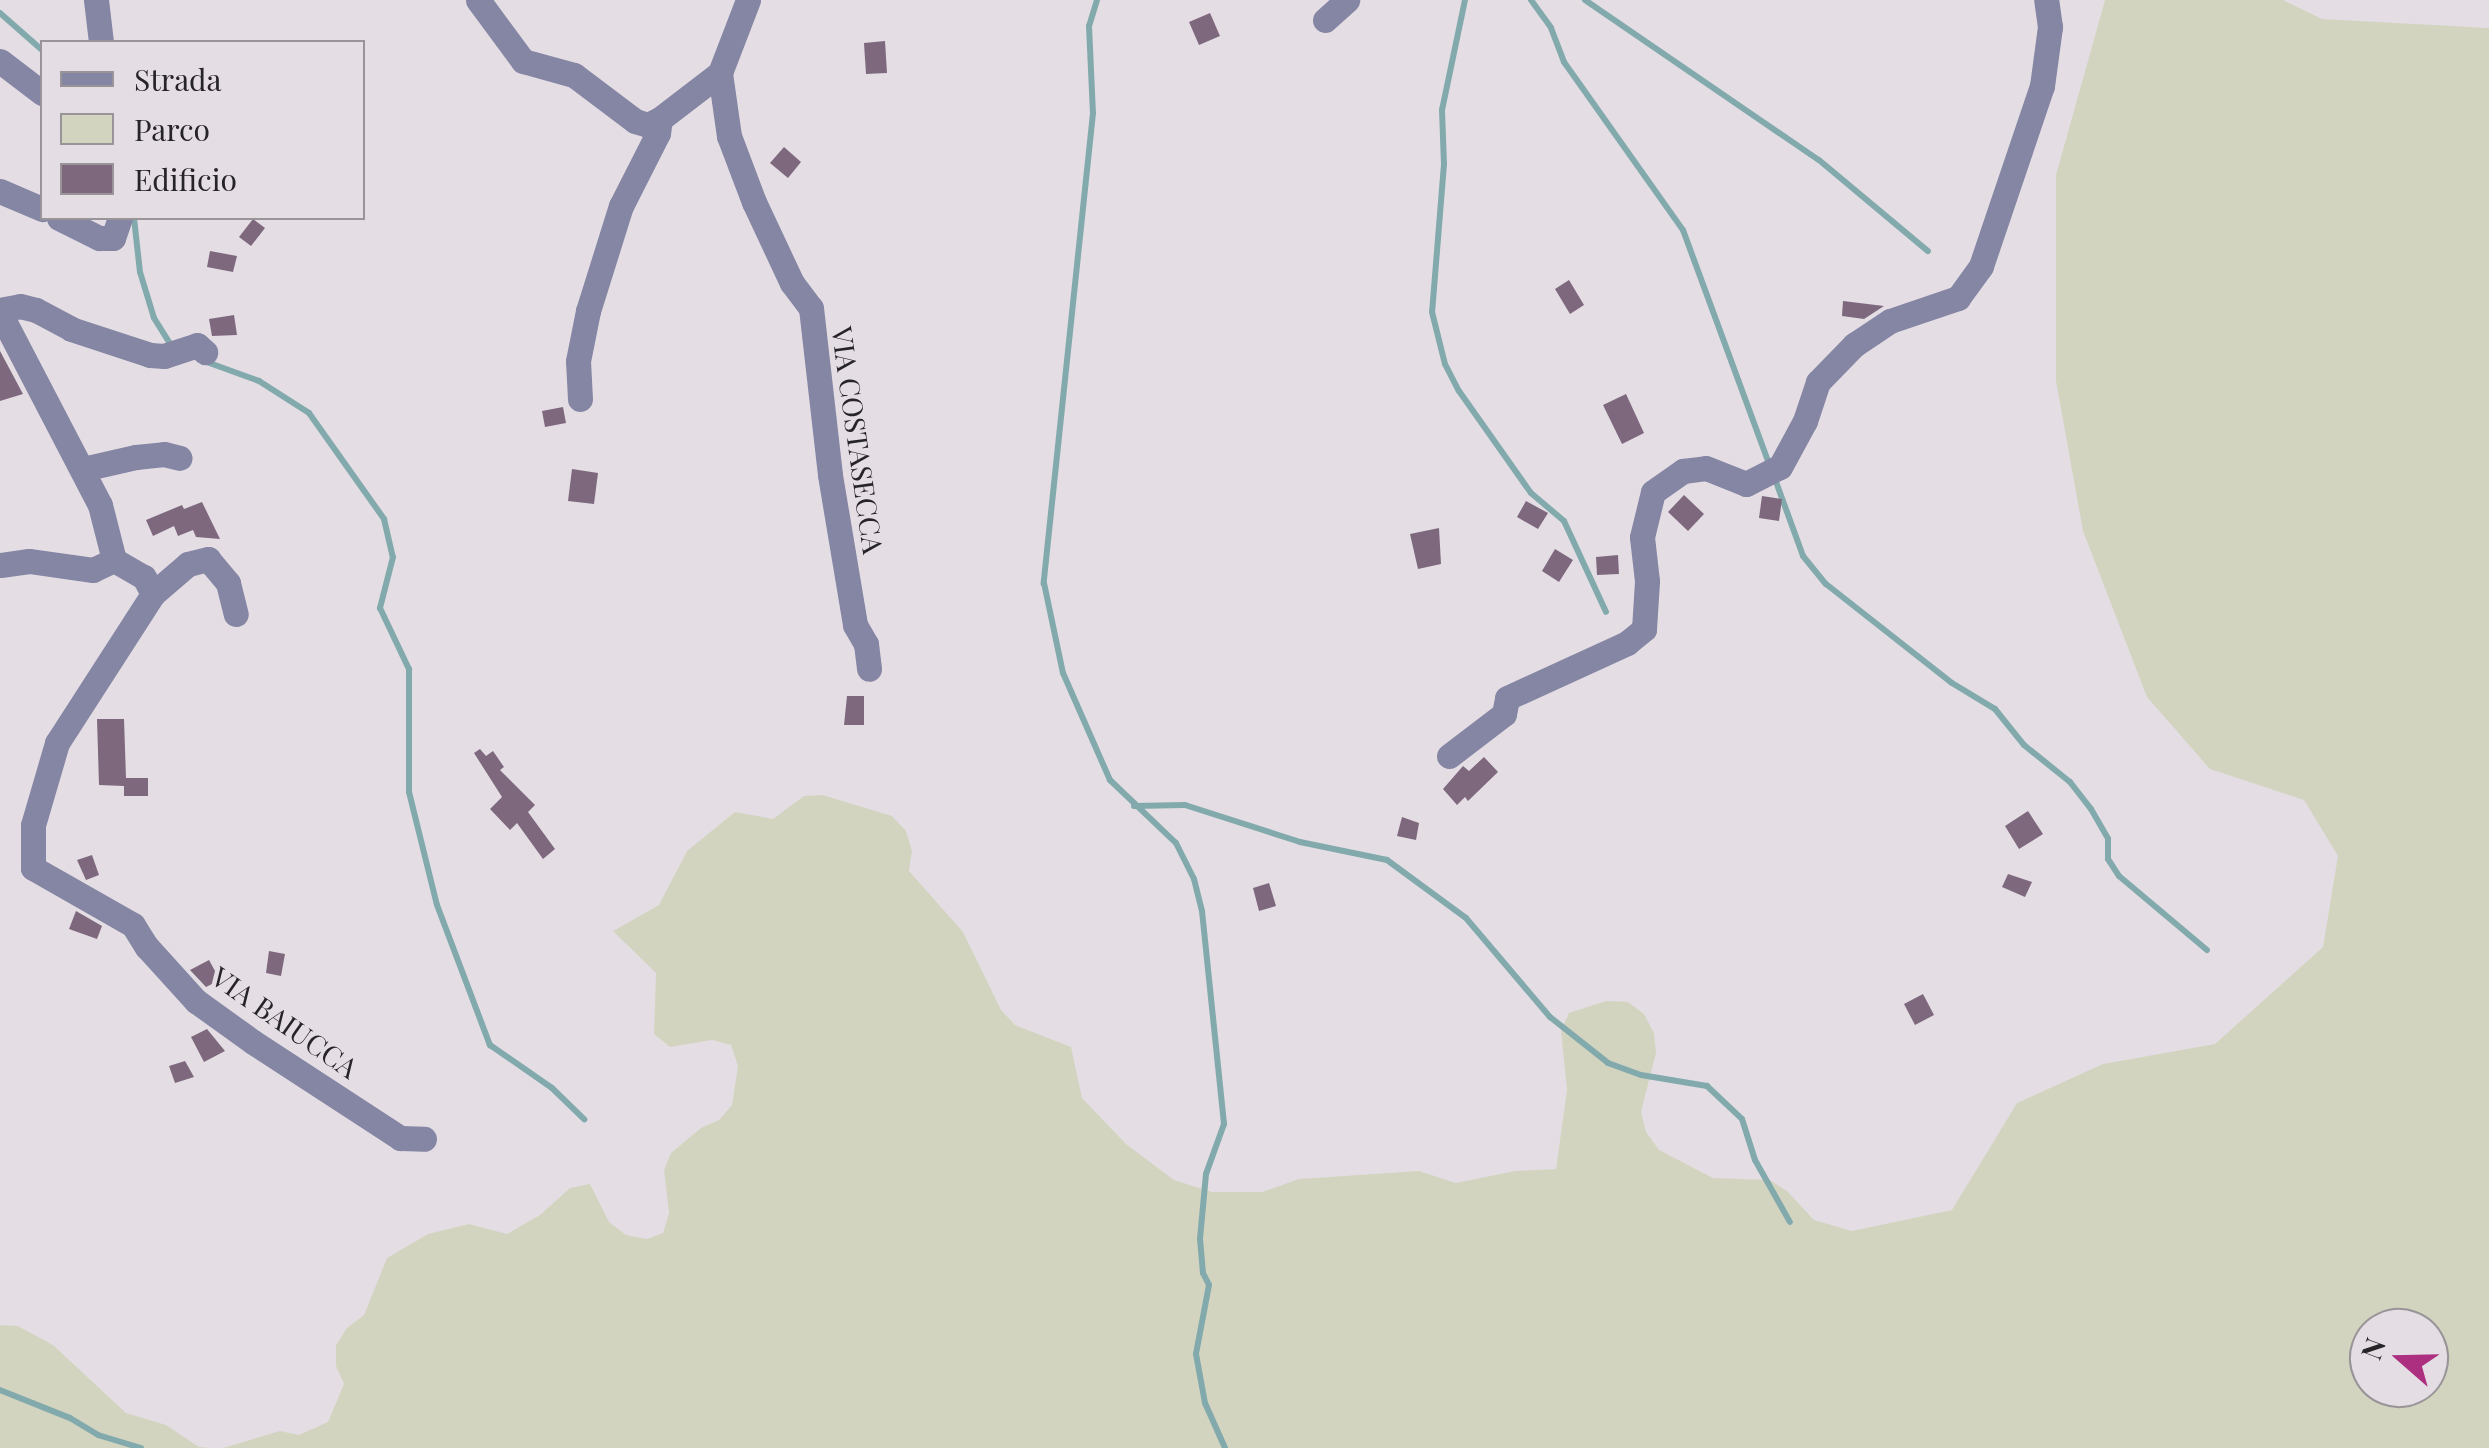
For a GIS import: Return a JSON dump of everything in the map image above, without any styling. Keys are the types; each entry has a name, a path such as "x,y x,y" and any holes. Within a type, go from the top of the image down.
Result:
{"street":[{"path":"96,0 100,40"},
{"path":"478,0 523,61 574,76 634,121 648,125 660,119 720,74"},
{"name":"VIA COSTASECCA","path":"748,0 720,74 729,136 754,202 792,282 811,308 830,476 855,625 866,644 869,669"},
{"path":"1325,20 1348,0"},
{"path":"1449,756 1504,714 1507,698 1628,643 1644,630 1647,581 1642,537 1654,492 1684,470 1706,468 1746,484 1780,467 1805,421 1818,382 1854,346 1890,320 1958,298 1981,266 2042,86 2050,27 2046,0"},
{"path":"0,61 40,91"},
{"path":"580,399 578,362 588,311 621,206 658,134 660,119"},
{"path":"0,191 40,208"},
{"path":"63,220 99,238 113,238 119,220"},
{"path":"104,565 100,504 0,311 36,310 72,328 150,355 164,356 197,345 205,352"},
{"path":"83,469 164,454 180,458"},
{"name":"VIA BAIUCCA","path":"236,614 228,583 208,560 188,564 153,594 57,742 33,825 32,868 133,924 196,1002 252,1042 400,1138 424,1139"},
{"path":"0,565 29,561 104,565 144,577 153,594"}],"green space":[{"path":"2105,0 2283,0 2322,19 2489,28 2489,1448 223,1448 280,1431 299,1435 328,1422 344,1384 336,1366 336,1345 347,1328 364,1315 387,1258 428,1234 469,1224 507,1234 540,1215 570,1188 590,1184 609,1222 626,1235 647,1239 663,1233 669,1213 664,1170 671,1153 701,1128 719,1120 732,1105 738,1066 731,1045 712,1040 670,1047 654,1034 656,973 613,931 659,905 687,851 735,812 773,819 804,796 823,795 892,816 906,831 912,851 909,871 963,932 1001,1010 1015,1025 1071,1047 1082,1098 1126,1144 1174,1180 1212,1192 1262,1192 1299,1179 1419,1171 1456,1183 1515,1171 1556,1169 1567,1090 1561,1031 1569,1013 1606,1001 1628,1002 1644,1014 1654,1033 1656,1053 1641,1112 1646,1132 1659,1150 1713,1178 1770,1180 1787,1191 1814,1220 1852,1231 1952,1210 2017,1103 2103,1064 2215,1044 2323,947 2338,856 2304,800 2210,769 2147,697 2083,531 2056,381 2056,175"},
{"path":"0,1325 18,1326 53,1345 126,1413 166,1425 199,1447 210,1448 0,1448"}],"building":[{"path":"1210,13 1220,36 1199,45 1189,22"},
{"path":"885,41 887,73 866,74 864,43"},
{"path":"784,147 801,162 788,178 770,163"},
{"path":"252,220 265,228 251,246 239,237"},
{"path":"210,251 237,256 233,272 207,267"},
{"path":"1569,280 1584,305 1570,314 1555,289"},
{"path":"1843,301 1884,306 1864,319 1842,316"},
{"path":"234,315 237,335 212,336 209,319"},
{"path":"0,351 23,394 0,401"},
{"path":"1626,394 1644,433 1622,444 1603,405"},
{"path":"563,407 566,423 545,427 542,411"},
{"path":"572,469 598,473 594,504 568,501"},
{"path":"1684,495 1704,514 1688,531 1668,512"},
{"path":"1762,496 1782,499 1779,521 1759,518"},
{"path":"1526,501 1548,513 1538,529 1517,517"},
{"path":"202,502 220,539 196,537 193,530 178,536 174,526 153,536 146,520 182,505 184,509"},
{"path":"1439,528 1441,564 1418,569 1410,534"},
{"path":"1555,549 1573,560 1559,582 1542,571"},
{"path":"1618,555 1619,574 1597,575 1596,557"},
{"path":"847,696 864,696 864,725 844,725"},
{"path":"97,719 124,719 126,778 148,778 148,796 124,796 124,786 99,785"},
{"path":"480,749 486,756 493,751 504,767 500,770 535,805 528,812 555,849 543,859 517,823 510,830 490,809 502,797 474,753"},
{"path":"1484,757 1498,772 1468,801 1465,797 1457,805 1443,789 1463,766 1469,771"},
{"path":"2028,811 2043,834 2019,849 2005,826"},
{"path":"1402,817 1419,823 1416,840 1397,836"},
{"path":"92,855 99,875 86,880 77,860"},
{"path":"2008,874 2032,882 2025,897 2002,887"},
{"path":"1269,883 1276,906 1259,911 1253,888"},
{"path":"76,911 102,926 97,939 69,929"},
{"path":"269,951 285,954 281,976 266,973"},
{"path":"209,960 220,980 206,987 190,970"},
{"path":"1923,994 1934,1015 1915,1025 1904,1004"},
{"path":"207,1029 225,1051 204,1062 191,1037"},
{"path":"185,1061 194,1077 175,1083 169,1066"}],"waterway":[{"path":"1097,0 1089,26 1093,113 1044,583 1063,673 1110,780 1176,843 1194,879 1202,911 1224,1124 1206,1174 1200,1239 1203,1273 1209,1285 1196,1354 1205,1403 1225,1448"},
{"path":"1465,0 1442,110 1444,164 1432,312 1445,364 1459,391 1531,493 1564,521 1606,612"},
{"path":"1531,0 1551,28 1564,62 1683,230 1770,467"},
{"path":"1585,0 1819,160 1928,251"},
{"path":"0,13 40,48"},
{"path":"134,220 140,272 154,318 171,345"},
{"path":"204,361 259,381 309,413 384,519 393,557 380,608 409,669 409,792 437,905 490,1045 552,1088 584,1119"},
{"path":"1775,479 1803,556 1826,584 1952,683 1995,709 2024,745 2070,782 2091,809 2108,839 2108,859 2119,876 2207,950"},
{"path":"1134,806 1185,805 1300,842 1387,860 1466,918 1550,1017 1608,1063 1641,1075 1707,1086 1742,1119 1755,1160 1790,1222"},
{"path":"0,1390 70,1418 98,1435 141,1448"}]}
